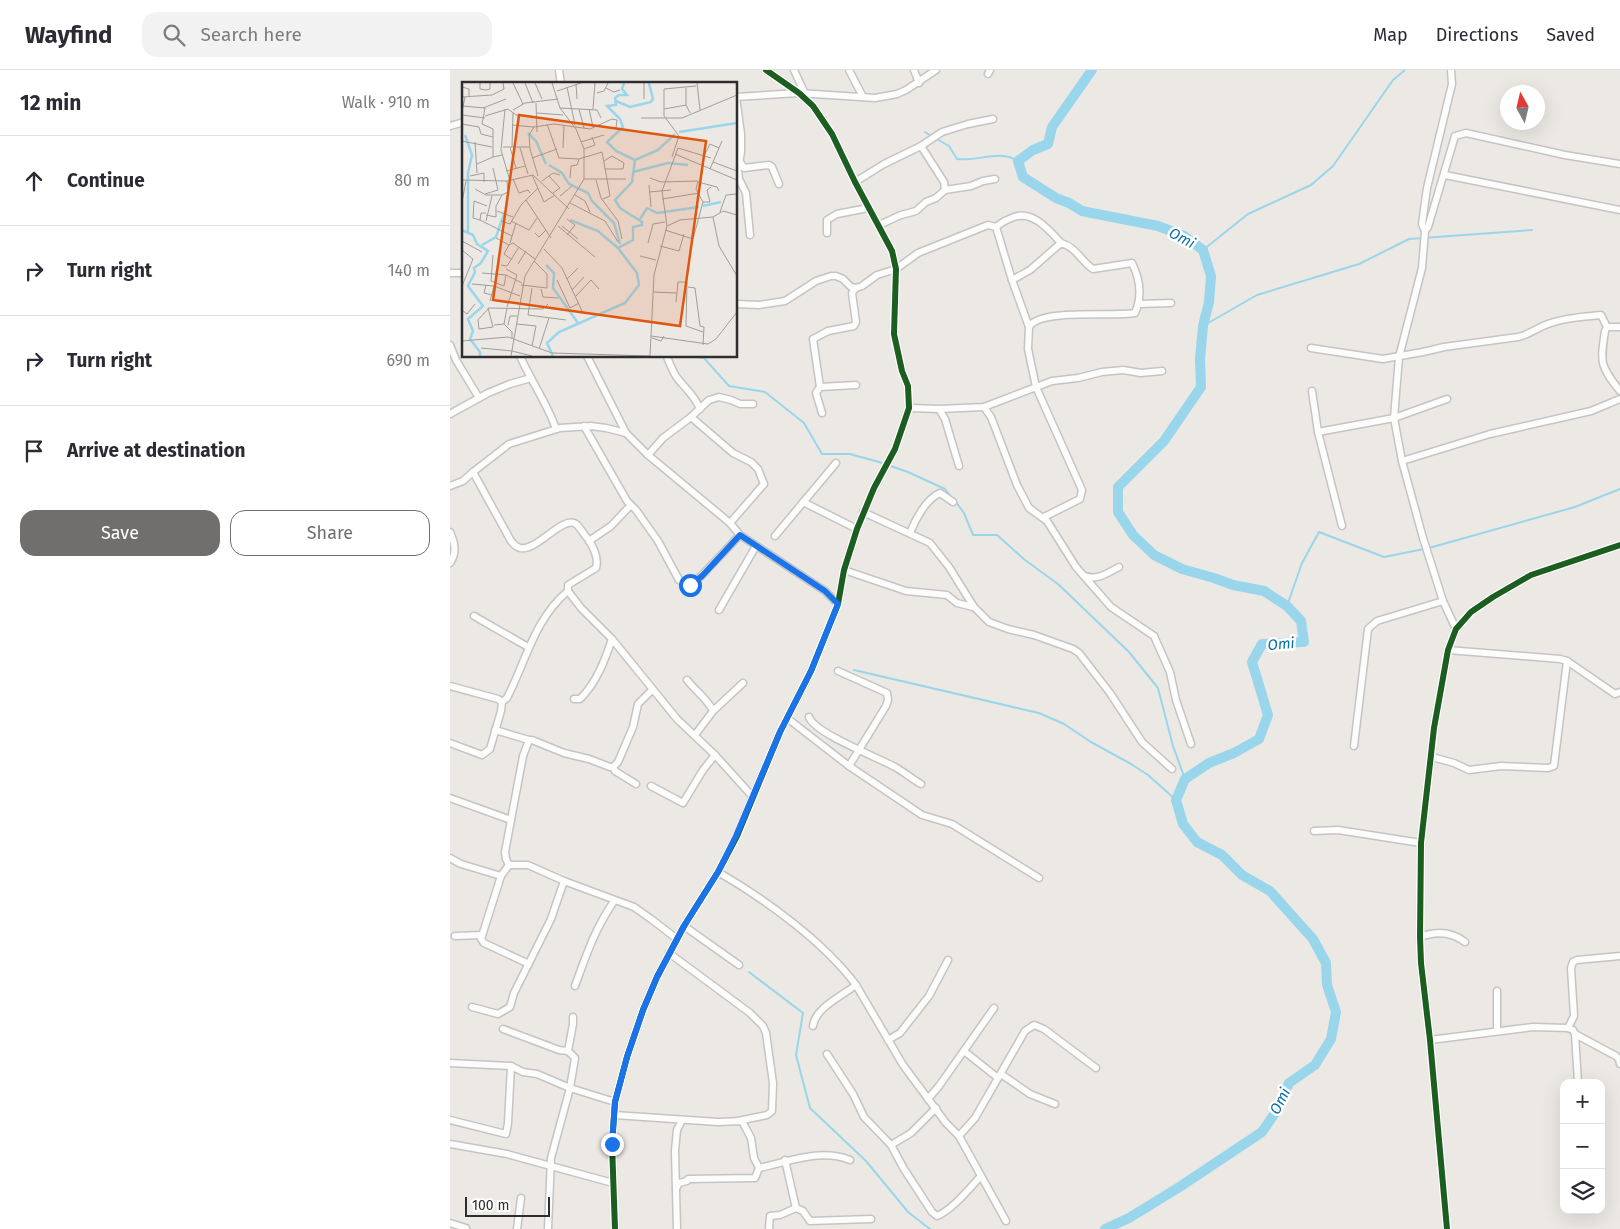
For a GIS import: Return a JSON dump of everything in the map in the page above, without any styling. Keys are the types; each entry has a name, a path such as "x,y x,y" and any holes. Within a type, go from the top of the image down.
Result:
{"street":[{"path":"615,1229 612,1144 615,1102 627,1057 643,1010 677,939 718,872 736,836 787,718 811,671 838,604 844,570 863,512 895,449 909,408 908,386 902,371 894,334 896,269 892,251 868,208 832,134 813,106 802,93 766,70"},
{"path":"794,70 802,93"},
{"path":"849,70 863,97"},
{"path":"914,70 919,82"},
{"path":"738,98 802,93 875,98 897,94 936,70"},
{"path":"1451,70 1452,84 1427,188 1422,218 1425,234 1422,268 1399,357 1394,418 1402,462 1423,538 1443,601 1456,629"},
{"path":"738,110 742,134 738,170 739,179 746,193 750,236"},
{"path":"855,182 884,164 921,146 942,132 993,119"},
{"path":"1425,234 1445,175 1455,136 1466,133 1620,164"},
{"path":"921,146 944,182 945,190"},
{"path":"740,162 744,168 769,165 772,167 779,184"},
{"path":"1445,175 1620,210"},
{"path":"878,224 916,211 945,190 971,186 983,181 996,179"},
{"path":"827,233 827,220 837,214 868,208"},
{"path":"822,413 816,393 820,387 813,339 828,331 854,326 856,322 852,293 856,288 877,275 896,269 918,253 988,225 996,226 1014,216 1022,216 1034,219 1048,228 1061,243 1066,244 1077,252 1093,269 1132,263 1137,274 1139,304 1135,313 1124,315 1078,314 1038,320 1031,323 1029,328"},
{"path":"996,226 1029,328 1028,349 1036,387 1082,490 1080,500 1044,518"},
{"path":"1012,280 1030,270 1061,243"},
{"path":"738,304 759,305 786,301 816,281 831,276 843,279 851,287 856,288"},
{"path":"1139,304 1171,303"},
{"path":"1311,348 1383,359 1444,347 1518,337 1529,334 1543,326 1569,318 1601,315 1607,327 1601,362 1605,372 1620,391"},
{"path":"1607,327 1620,327"},
{"path":"450,345 456,360 479,398"},
{"path":"521,358 530,378 549,410 556,429"},
{"path":"588,358 626,433 648,455 730,523 740,535 825,591 838,604"},
{"path":"668,358 678,379 687,388 700,409"},
{"path":"909,408 984,407 1052,381 1123,370 1141,373 1162,371"},
{"path":"450,414 510,384 530,378"},
{"path":"820,387 856,385"},
{"path":"1312,390 1318,432 1342,526"},
{"path":"648,455 663,438 691,417 709,400 719,397 740,404 753,404"},
{"path":"1318,432 1394,418 1448,400"},
{"path":"1402,462 1490,434 1591,412 1620,400"},
{"path":"984,407 991,417 1017,485 1029,508 1044,518 1076,567 1111,607 1154,636 1170,672 1176,700 1191,744"},
{"path":"940,409 960,466"},
{"path":"691,417 734,453 751,462 758,469 764,484 730,523"},
{"path":"451,484 463,481 509,444 556,429 584,426 606,428 626,433"},
{"path":"584,426 630,506 636,510 658,541 679,580 684,584 690,585 702,576 740,535"},
{"path":"775,536 836,463"},
{"path":"473,472 511,541 519,548 526,548 532,545 566,523 573,522 576,524 589,541 598,560 596,568 585,576 570,582 568,590 582,608 612,639 677,719 716,755 753,797"},
{"path":"910,533 915,520 934,496 940,493 953,502"},
{"path":"803,502 857,529"},
{"path":"589,541 611,526 630,506"},
{"path":"863,512 923,538 935,548 950,567 974,608 989,622 1034,635 1079,654 1110,693 1142,742 1172,769"},
{"path":"450,532 455,548 454,556 450,563"},
{"path":"718,610 756,546"},
{"path":"1447,1229 1420,937 1421,843 1440,692 1448,650 1456,629 1471,612 1493,597 1531,576 1620,546"},
{"path":"1082,574 1088,578 1097,578 1119,567"},
{"path":"844,570 906,591 947,595 957,603 974,608"},
{"path":"450,743 482,754 490,749 502,702 510,693 528,646 555,601 568,590"},
{"path":"1354,746 1368,629 1377,621 1443,601"},
{"path":"474,616 528,646"},
{"path":"574,699 580,698 597,677 612,639"},
{"path":"1448,650 1560,659 1567,661 1614,694 1620,692"},
{"path":"1432,757 1454,763 1469,770 1501,766 1548,768 1554,766 1567,661"},
{"path":"838,671 886,693 888,698 886,706 849,766"},
{"path":"687,680 711,705 713,711"},
{"path":"695,735 713,711 743,683"},
{"path":"450,686 502,702"},
{"path":"614,767 618,762 633,726 638,704 652,690"},
{"path":"810,717 811,721 819,728 858,751 895,767 921,784"},
{"path":"787,718 849,766 922,815 952,824 1039,878"},
{"path":"495,730 614,767"},
{"path":"510,865 506,859 505,852 523,756 528,740"},
{"path":"651,786 683,803 703,770 716,755"},
{"path":"614,767 615,771 636,784"},
{"path":"450,798 511,820"},
{"path":"1314,831 1338,830 1421,843"},
{"path":"450,858 461,864 501,876"},
{"path":"510,865 501,876 480,939 484,943 528,964"},
{"path":"510,865 528,865 614,901 634,907 677,939"},
{"path":"718,872 746,888 840,964 856,986 904,1065 928,1099 959,1136 980,1177 1006,1220"},
{"path":"472,1006 498,1014 510,1007 514,993 551,919 564,881"},
{"path":"576,986 591,941 614,901"},
{"path":"684,926 739,965"},
{"path":"1420,937 1431,933 1449,934 1466,942"},
{"path":"456,936 482,935"},
{"path":"669,954 694,970 750,1013 763,1026 766,1033 773,1083 772,1111 767,1115 732,1122"},
{"path":"1568,1028 1574,1016 1571,968 1573,962 1620,956"},
{"path":"888,1040 900,1033 929,996 948,960"},
{"path":"813,1026 814,1019 823,1009 856,986"},
{"path":"1496,1031 1497,991"},
{"path":"928,1099 994,1008"},
{"path":"568,1051 573,1017"},
{"path":"959,1136 975,1118 1025,1030 1034,1025 1044,1029 1096,1068"},
{"path":"1430,1040 1533,1027 1568,1028 1573,1030 1575,1034 1616,1056 1620,1064"},
{"path":"504,1029 559,1050 568,1051 575,1058 570,1088 552,1158 548,1229"},
{"path":"1575,1034 1578,1079"},
{"path":"964,1051 1030,1094 1054,1104"},
{"path":"826,1054 853,1094 864,1117 891,1145 913,1184 932,1212 937,1216 942,1214 962,1196 980,1177"},
{"path":"450,1063 511,1066 523,1072 536,1074 570,1088 615,1102"},
{"path":"450,1120 506,1134 511,1066"},
{"path":"891,1145 911,1133 936,1108"},
{"path":"614,1116 742,1121 751,1138 754,1158 759,1168 755,1178 676,1179"},
{"path":"673,1119 678,1130"},
{"path":"677,1229 675,1151 678,1130 682,1120"},
{"path":"450,1144 507,1154 613,1183"},
{"path":"759,1168 785,1160 827,1156 850,1160"},
{"path":"785,1160 796,1208"},
{"path":"676,1190 679,1183 688,1180"},
{"path":"517,1229 520,1198"},
{"path":"769,1229 770,1216 780,1215 796,1208 803,1211 810,1220 871,1219"},
{"path":"450,1223 466,1228"}],"waterway":[{"name":"Omi","path":"1092,70 1052,127 1048,144 1033,150 1018,161 1023,177 1056,198 1082,211 1158,226 1184,236 1203,250 1211,276 1200,359 1201,387 1164,441 1118,487 1118,512 1133,535 1154,555 1182,569 1233,585 1264,591 1287,606 1301,621 1304,642 1262,644 1252,662 1268,715 1259,739 1234,753 1209,763 1185,779 1176,800 1183,824 1197,842 1222,855 1242,875 1270,891 1313,939 1326,963 1327,985 1336,1012 1331,1039 1315,1065 1289,1083 1277,1110 1262,1132 1181,1186 1129,1218 1105,1229"},
{"path":"1203,250 1248,214 1311,185 1333,166 1393,80 1405,70"},
{"path":"925,132 931,136"},
{"path":"935,138 949,146 957,159 1004,156 1018,161"},
{"path":"1203,326 1257,295 1359,264 1409,239 1532,230"},
{"path":"704,358 729,386 765,392 804,423 822,454 850,454 879,462 908,472 945,489 952,498"},
{"path":"1429,548 1575,507 1620,489"},
{"path":"955,501 964,513 973,535 997,535 1025,560 1058,584 1129,652 1158,688 1173,746 1185,779"},
{"path":"1287,606 1302,563 1319,532 1384,557 1424,549"},
{"path":"854,670 1039,713 1064,724 1091,742 1131,764 1148,775 1176,800"},
{"path":"749,972 803,1013 796,1055 810,1108 866,1161 908,1212 930,1229"}],"cycle path":[{"path":"615,1229 612,1144 615,1102 627,1057 643,1010 657,977 684,926 718,872 737,836 780,732 811,671 838,604 844,570 857,529 874,488 895,449 909,408 908,386 902,371 894,334 896,269 892,251 832,134 813,106 799,93 766,70"},
{"path":"1447,1229 1420,937 1421,843 1434,728 1448,650 1456,629 1471,612 1493,597 1531,575 1620,545"}],"route":[{"path":"612,1144 615,1102 627,1057 643,1010 657,977 684,926 718,872 736,836 780,732 811,671 838,604 825,591 740,535 702,576 690,585"}]}
